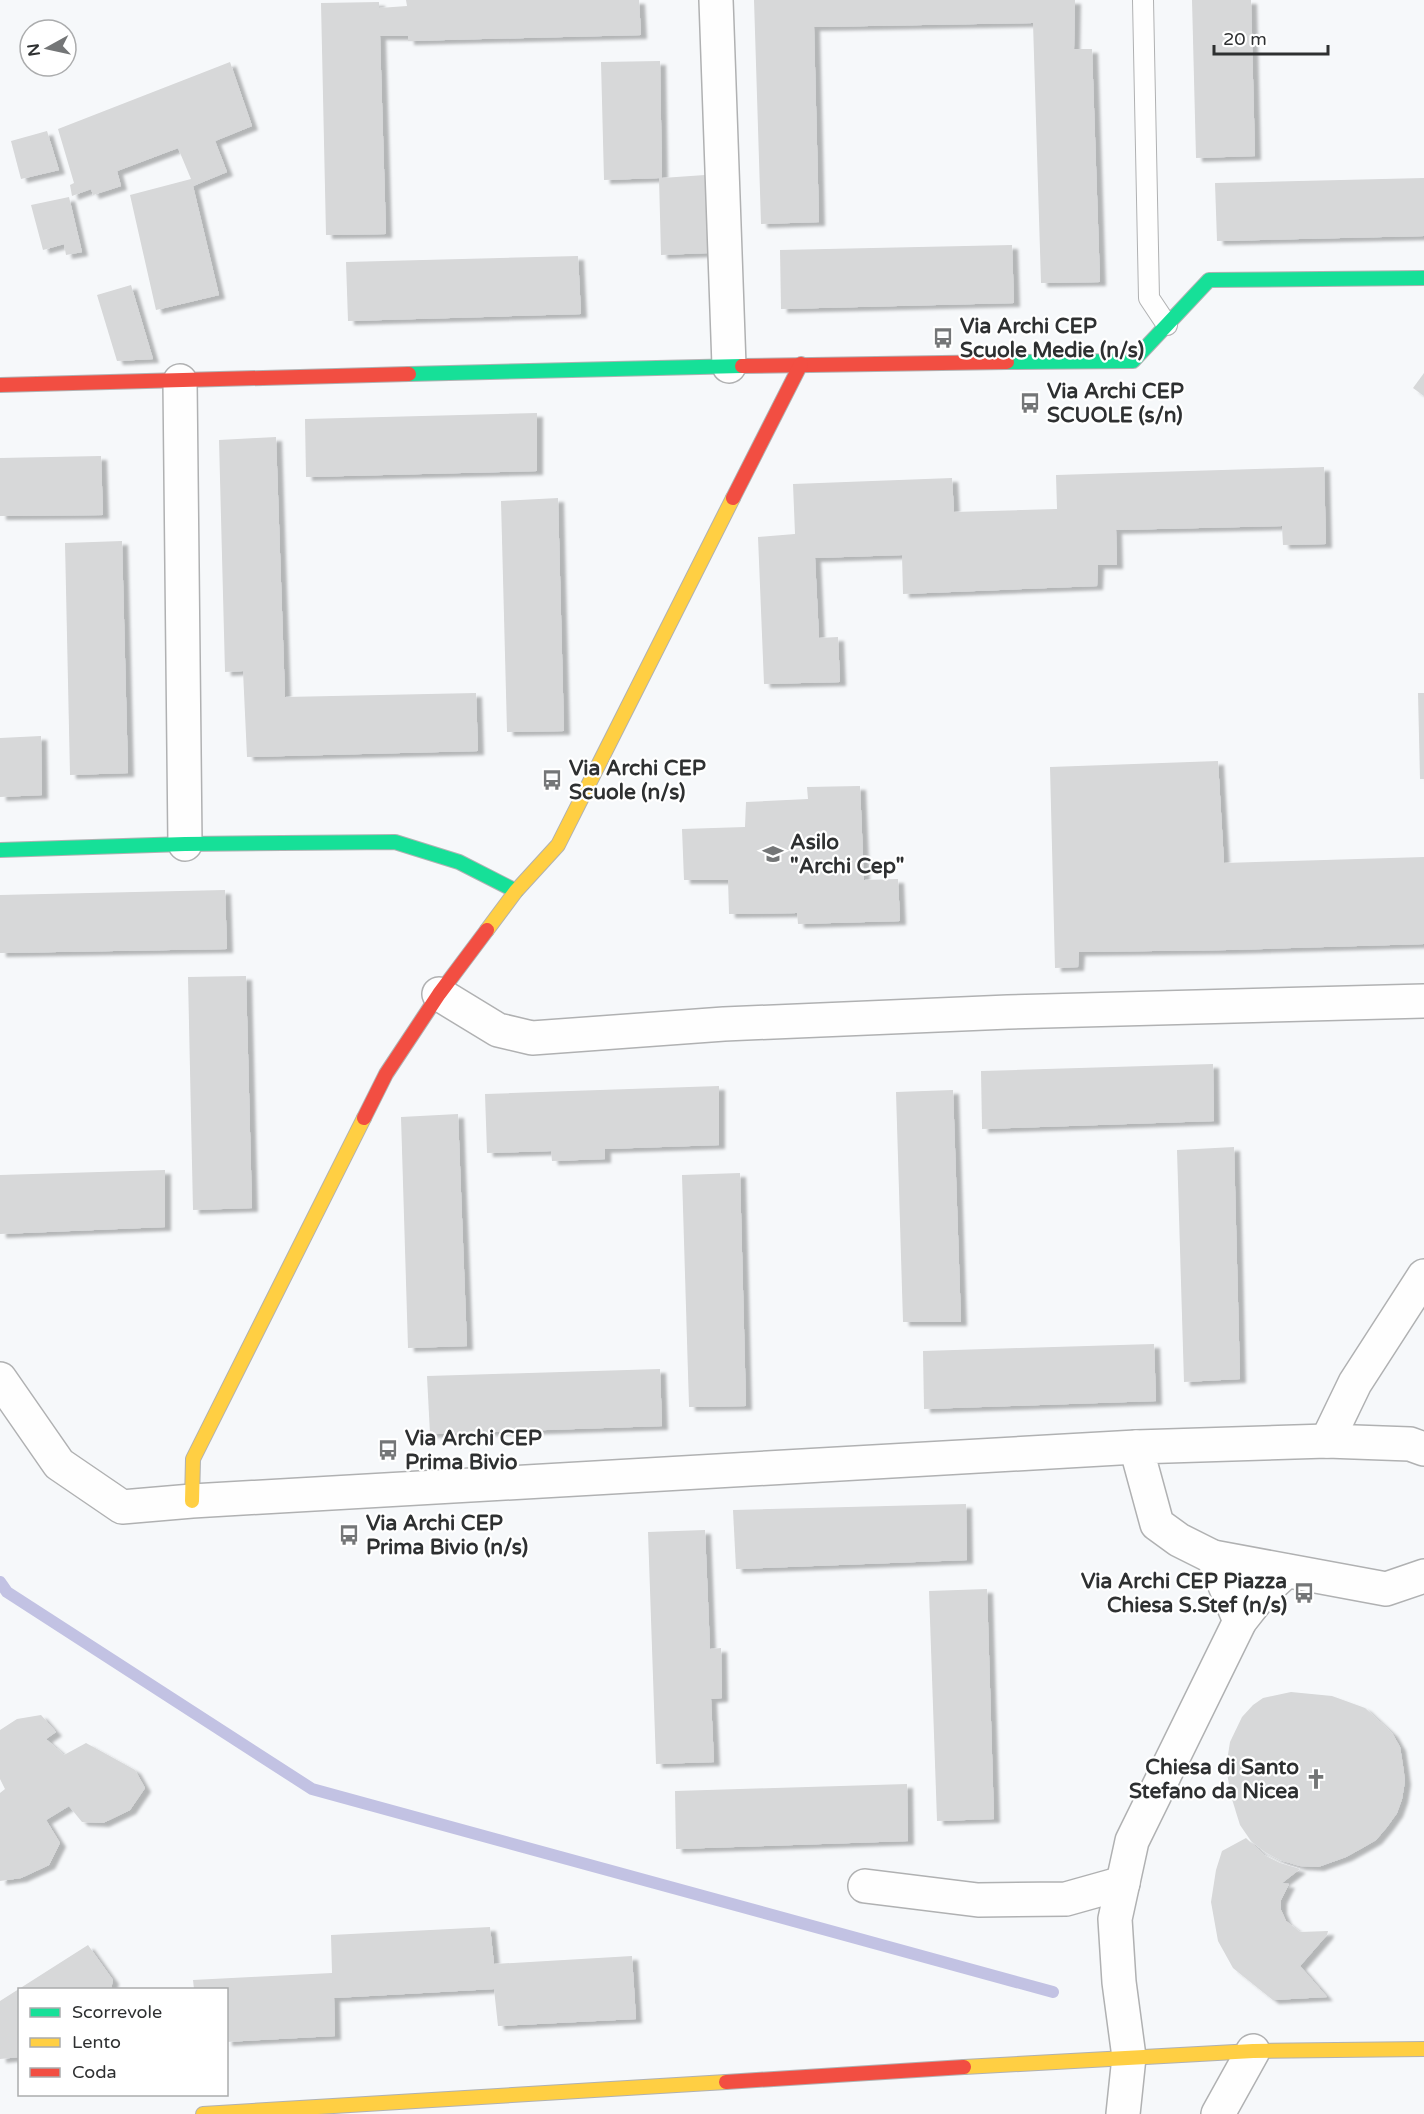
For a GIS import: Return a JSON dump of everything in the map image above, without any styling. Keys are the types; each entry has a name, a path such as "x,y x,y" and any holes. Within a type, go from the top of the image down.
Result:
{"street":[{"path":"716,0 729,366"},
{"path":"0,385 801,364 1133,361 1209,280 1424,278"},
{"path":"192,1501 194,1459 386,1074 439,994 516,891 558,845 801,364"},
{"path":"180,381 185,844"},
{"path":"0,850 185,844 394,842 459,862 516,891"},
{"path":"439,994 498,1030 532,1038 724,1024 973,1013 1424,1001"},
{"path":"1327,1441 1355,1383 1424,1276"},
{"path":"0,1378 59,1464 122,1507 192,1501 1136,1447 1327,1441 1410,1444 1424,1449"},
{"path":"1136,1447 1157,1524 1179,1540 1213,1557 1386,1588 1424,1576"},
{"path":"1213,1557 1240,1621"},
{"path":"1124,2114 1129,2057 1119,1982 1115,1919 1132,1841 1240,1621 1262,1593 1286,1571"},
{"path":"865,1886 978,1900 1066,1899 1123,1883"},
{"path":"203,2114 1129,2057 1253,2051 1424,2049"},
{"path":"1218,2114 1253,2051"}],"lane":[{"path":"1143,0 1149,298 1167,325"}],"building":[{"path":"406,0 639,0 641,35 408,41 408,36 380,36 386,234 326,235 321,3 379,2 379,8 407,6"},
{"path":"754,0 1075,0 1074,49 1092,49 1100,282 1041,283 1033,23 814,27 819,222 761,224"},
{"path":"1192,0 1251,0 1255,156 1196,158"},
{"path":"660,61 662,178 705,175 708,253 661,255 659,178 604,180 601,62"},
{"path":"230,62 252,126 215,141 227,172 193,186 219,295 156,310 130,195 191,179 178,148 117,171 121,186 93,195 91,189 72,196 70,185 74,183 58,129"},
{"path":"47,131 59,170 21,179 11,141"},
{"path":"1424,178 1424,236 1217,241 1215,183"},
{"path":"69,197 82,252 66,255 64,244 43,250 31,205"},
{"path":"1012,245 1014,303 781,309 780,250"},
{"path":"578,256 581,314 348,321 346,262"},
{"path":"131,285 153,359 117,361 97,295"},
{"path":"1424,373 1424,396 1413,388"},
{"path":"537,413 537,471 306,477 305,419"},
{"path":"276,437 285,697 476,693 478,751 247,757 243,671 225,672 219,440"},
{"path":"101,456 103,515 0,516 0,458"},
{"path":"1324,467 1326,544 1283,545 1282,526 1116,530 1117,565 1098,565 1097,586 903,594 902,555 815,558 819,638 838,637 840,682 764,684 758,537 795,534 793,484 952,478 954,512 1057,509 1056,475"},
{"path":"558,498 564,731 507,732 501,501"},
{"path":"122,541 128,773 70,775 65,543"},
{"path":"1418,693 1424,693 1424,779 1420,779"},
{"path":"41,736 42,795 0,797 0,738"},
{"path":"1218,761 1224,863 1424,857 1424,944 1079,952 1078,967 1055,968 1050,767"},
{"name":"Asilo \"Archi Cep\"","path":"860,786 864,880 898,879 900,921 798,924 797,913 729,914 728,880 684,880 682,829 745,827 746,802 808,799 807,787"},
{"path":"225,890 227,949 0,953 0,895"},
{"path":"246,976 252,1208 193,1210 188,977"},
{"path":"1213,1064 1214,1121 982,1129 981,1071"},
{"path":"719,1086 719,1145 605,1149 605,1159 552,1161 551,1151 487,1153 485,1094"},
{"path":"953,1090 961,1322 903,1322 896,1092"},
{"path":"458,1114 467,1346 408,1348 401,1117"},
{"path":"1234,1147 1240,1379 1184,1382 1177,1150"},
{"path":"165,1170 165,1227 0,1234 0,1175"},
{"path":"740,1173 746,1406 689,1407 682,1175"},
{"path":"1154,1344 1156,1401 924,1409 923,1351"},
{"path":"660,1369 662,1426 430,1434 427,1376"},
{"path":"966,1504 967,1560 736,1569 733,1510"},
{"path":"705,1530 710,1649 721,1648 722,1698 711,1699 714,1762 656,1764 648,1532"},
{"path":"987,1589 994,1819 937,1821 929,1591"},
{"name":"Chiesa di Santo Stefano da Nicea","path":"1291,1692 1332,1696 1365,1708 1392,1733 1400,1747 1403,1766 1405,1781 1402,1799 1397,1813 1387,1827 1376,1840 1364,1847 1346,1857 1318,1867 1300,1866 1280,1860 1251,1841 1240,1825 1231,1796 1226,1767 1230,1742 1242,1717 1263,1698"},
{"path":"41,1715 56,1732 46,1739 64,1755 86,1743 135,1770 145,1788 130,1810 103,1823 82,1822 69,1806 46,1820 60,1843 49,1865 21,1878 0,1881 0,1793 5,1789 0,1779 0,1730 17,1719"},
{"path":"907,1784 908,1841 676,1849 675,1791"},
{"path":"1246,1838 1264,1855 1300,1869 1282,1883 1289,1884 1281,1900 1281,1910 1286,1921 1300,1932 1328,1931 1300,1966 1327,1997 1273,2000 1233,1968 1218,1941 1211,1902 1216,1870 1222,1851"},
{"path":"490,1927 494,1964 632,1956 636,2019 498,2026 494,1989 334,1998 335,2036 228,2042 228,1988 194,1988 193,1980 332,1973 331,1935"},
{"path":"88,1945 113,1980 111,1988 20,1988"},
{"path":"18,1990 18,2057 0,2059 0,2001"}],"waterway":[{"path":"0,1582 7,1592 312,1789 1053,1992"}],"traffic: fast":[{"path":"1007,362 1133,361 1209,280 1424,278"},
{"path":"409,374 742,366"},
{"path":"0,850 185,844 395,842 459,862 516,891"}],"traffic: slow":[{"path":"487,930 516,891 558,845 733,498"},
{"path":"192,1501 193,1459 364,1118"},
{"path":"964,2067 1253,2051 1424,2049"},
{"path":"203,2114 726,2082"}],"traffic: jam":[{"path":"742,366 1007,362"},
{"path":"733,498 801,364"},
{"path":"0,385 409,374"},
{"path":"364,1118 386,1074 439,994 487,930"},
{"path":"726,2082 964,2067"}],"place":[{"name":"Via Archi CEP Scuole Medie (n/s)","path":"943,338"},
{"name":"Via Archi CEP SCUOLE (s/n)","path":"1030,403"},
{"name":"Via Archi CEP Scuole (n/s)","path":"552,780"},
{"name":"Asilo \"Archi Cep\"","path":"773,854"},
{"name":"Via Archi CEP Prima Bivio","path":"388,1450"},
{"name":"Via Archi CEP Prima Bivio (n/s)","path":"349,1535"},
{"name":"Via Archi CEP Piazza Chiesa S.Stef (n/s)","path":"1304,1593"},
{"name":"Chiesa di Santo Stefano da Nicea","path":"1316,1779"}]}
